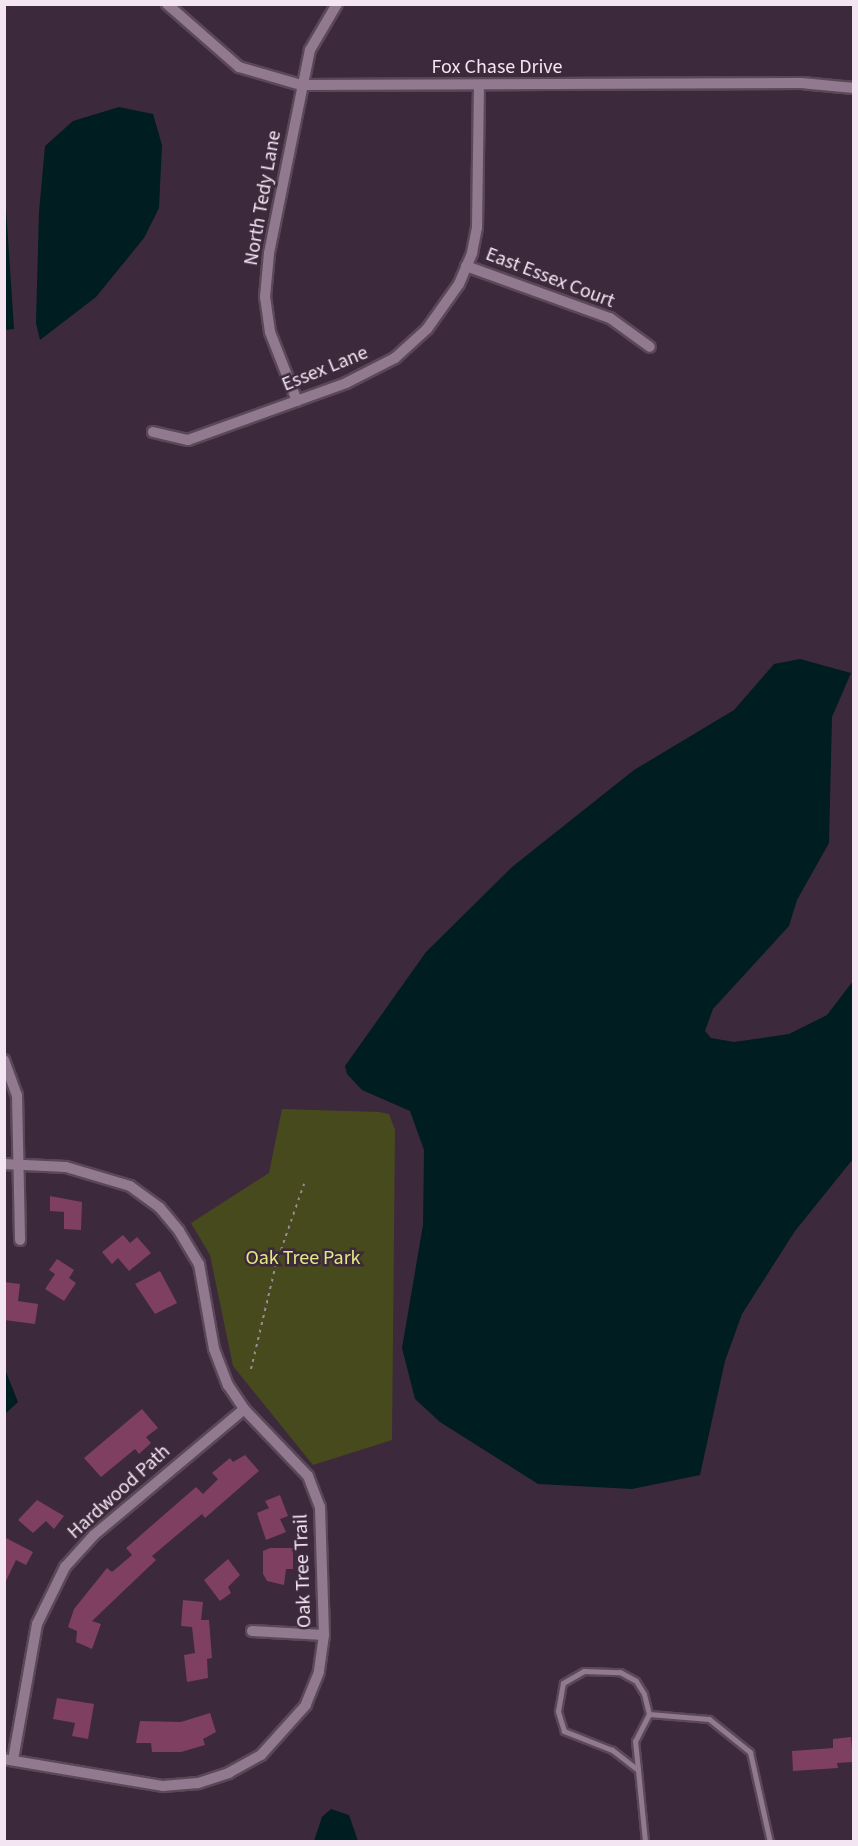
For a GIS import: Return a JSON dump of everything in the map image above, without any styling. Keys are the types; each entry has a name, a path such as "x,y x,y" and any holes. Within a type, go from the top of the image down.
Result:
{"street":[{"name":"Fox Chase Drive","path":"167,4 240,67 301,85 801,83 854,88"},
{"name":"North Tedy Lane","path":"297,401 270,332 265,297 301,85 310,50 337,4"},
{"name":"Essex Lane","path":"153,432 188,440 371,373 411,345 448,301 466,266 477,228 479,85"},
{"name":"East Essex Court","path":"466,266 610,318 650,347"},
{"path":"4,1060 17,1095 20,1240"},
{"name":"Oak Tree Trail","path":"4,1164 101,1175 130,1186 160,1208 199,1264 214,1349 244,1409 308,1476 320,1507 324,1635 319,1672 306,1705 261,1755 229,1773 198,1783 163,1786 9,1759"},
{"name":"Hardwood Path","path":"9,1759 38,1624 65,1567 94,1535 244,1409"},
{"path":"252,1631 324,1635"}],"lane":[{"path":"638,1770 612,1750 564,1731 558,1711 563,1683 584,1671 620,1672 636,1681 649,1714 635,1741 638,1770 645,1842"},
{"path":"649,1714 709,1719 750,1752 770,1842"}],"path":[{"path":"251,1368 276,1264 304,1184"}],"green space":[{"name":"Oak Tree Park","path":"282,1109 379,1112 389,1114 395,1130 392,1440 313,1465 233,1366 210,1255 191,1223 269,1173"}],"shaded area":[{"path":"119,107 153,114 162,145 159,208 144,238 96,297 40,340 36,323 39,212 45,146 73,121"},
{"path":"4,208 6,208 14,329 5,330"},
{"path":"800,659 851,673 832,717 829,843 797,900 789,926 713,1009 705,1031 711,1038 734,1042 789,1034 827,1015 853,981 853,1159 795,1231 742,1314 725,1361 700,1475 632,1489 538,1484 440,1422 415,1399 402,1348 423,1225 424,1150 410,1111 362,1090 347,1074 345,1066 426,952 512,867 634,770 734,710 774,664"},
{"path":"4,1367 18,1402 5,1414 4,1414"},
{"path":"331,1809 349,1815 358,1841 314,1841 322,1817"}],"building":[{"path":"50,1196 82,1202 81,1230 64,1229 64,1212 50,1211"},
{"path":"123,1235 130,1243 137,1237 151,1253 129,1271 118,1258 112,1264 102,1252"},
{"path":"57,1259 74,1270 69,1278 76,1283 64,1301 45,1289 55,1274 49,1270"},
{"path":"160,1271 177,1303 155,1314 135,1284"},
{"path":"4,1282 20,1284 18,1301 38,1304 35,1324 4,1320"},
{"path":"142,1409 158,1428 146,1437 151,1443 139,1454 135,1449 101,1477 84,1458"},
{"path":"245,1455 259,1471 205,1518 202,1514 152,1556 156,1560 92,1621 101,1624 92,1649 76,1642 77,1631 68,1627 74,1609 107,1568 112,1572 132,1555 126,1548 196,1487 203,1494 218,1479 212,1473 230,1458 233,1462"},
{"path":"280,1495 288,1516 280,1519 286,1532 266,1540 257,1513 269,1508 265,1501"},
{"path":"37,1500 64,1516 54,1529 46,1521 33,1533 18,1520"},
{"path":"4,1537 33,1552 26,1565 16,1560 4,1585"},
{"path":"270,1548 293,1548 293,1569 286,1569 284,1585 267,1581 263,1574 263,1551"},
{"path":"228,1559 240,1575 228,1587 231,1593 220,1601 204,1580"},
{"path":"183,1600 203,1602 201,1620 209,1620 212,1658 207,1659 208,1678 187,1682 184,1655 195,1653 192,1627 181,1626"},
{"path":"57,1698 94,1704 88,1739 72,1736 75,1723 53,1719"},
{"path":"210,1713 216,1732 203,1739 205,1745 181,1752 152,1752 151,1743 136,1743 140,1721 181,1722"},
{"path":"851,1737 853,1762 837,1763 838,1768 793,1771 792,1751 833,1748 833,1739"}]}
